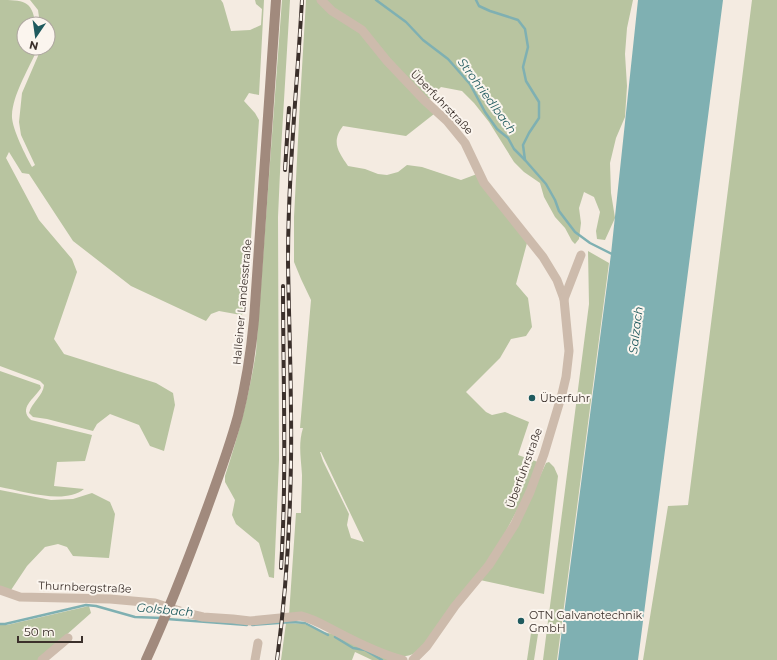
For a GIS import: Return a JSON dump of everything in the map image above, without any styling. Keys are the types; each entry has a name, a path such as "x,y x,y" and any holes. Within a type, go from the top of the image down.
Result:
{"main road":[{"name":"Halleiner Landesstraße","path":"146,660 168,610 198,533 230,444 248,370 254,320 276,0"}],"street":[{"name":"Überfuhrstraße","path":"321,0 332,11 362,30 386,61 447,121 466,143 484,183 543,257 557,280 564,299 569,351 566,378 546,448 530,492 516,524 489,565 455,606 427,646 413,660"},
{"name":"Überfuhrstraße","path":"564,299 581,255"},
{"name":"Thurnbergstraße","path":"0,590 20,597 110,599 156,602 168,610"},
{"path":"168,610 202,617 250,621 301,616 309,618 340,634 403,660"},
{"path":"42,660 68,638"},
{"path":"255,660 258,643"}],"green space":[{"path":"0,0 14,0 25,3 32,10 34,16 16,16 16,56 34,56 24,76 15,100 12,115 16,134 32,167 35,165 21,135 19,122 22,93 38,56 56,56 56,16 39,16 38,10 30,0 221,0 231,31 250,30 261,25 262,9 256,4 255,0 264,0 259,95 249,93 244,101 259,120 246,312 241,315 219,311 211,314 206,321 131,286 73,241 29,174 22,173 9,152 6,158 39,220 72,259 77,272 54,339 64,354 156,383 173,393 175,405 164,451 150,446 139,425 110,414 97,424 93,431 47,419 33,417 29,413 30,409 42,392 44,385 40,381 0,366"},
{"path":"282,0 290,0 278,217 279,460 274,578 269,577 259,543 236,524 232,515 235,500 225,482 225,476 243,414 256,352"},
{"path":"306,0 318,0 360,31 434,114 406,136 343,126 337,137 337,146 341,156 348,166 387,175 398,172 407,165 422,167 461,180 477,174 527,243 516,284 528,298 532,327 526,336 511,339 500,358 466,392 486,412 492,415 505,412 529,422 518,455 538,462 524,497 495,552 423,646 414,653 406,656 398,656 289,615 296,513 301,513 302,475 300,445 303,428 300,428 311,300 294,262 294,217","holes":["321,452 364,542 351,538 347,525 349,514 323,461"]},
{"path":"322,0 633,0 627,28 625,54 627,86 625,117 616,138 610,163 611,193 615,218 605,240 597,239 596,231 600,212 594,197 584,192 579,208 581,223 579,239 575,244 565,228 555,217 544,197 540,183 524,172 514,162 489,122 462,91 441,87 428,100 371,38"},
{"path":"752,0 777,0 777,660 643,660 668,506 688,505"},
{"path":"588,251 609,263 557,660 543,660 589,304"},
{"path":"0,371 40,385 41,388 28,404 26,411 27,416 31,420 92,435 85,461 57,462 54,486 84,489 76,494 66,496 44,496 0,487"},
{"path":"549,462 554,467 558,476 544,594 480,580 535,487 546,463"},
{"path":"0,490 51,500 73,499 92,493 110,502 115,514 109,558 73,556 67,547 58,544 45,547 27,566 11,590 0,586"},
{"path":"89,606 91,613 38,660 0,660 0,624 7,625"},
{"path":"286,623 305,624 322,632 334,634 392,660 372,660 355,652 352,660 281,660"},
{"path":"531,633 538,634 534,660 527,660"}],"water":[{"name":"Salzach","path":"638,0 723,0 638,660 558,660 611,254"}],"waterway":[{"name":"Strohriedlbach","path":"376,0 406,22 423,40 448,59 470,84 485,112 497,129 508,138 514,149 525,160"},
{"path":"476,0 479,6 518,20 525,29 528,47 523,67 526,81 539,102 539,118 523,145 525,160 546,184 559,211 575,232 590,243 614,255"},
{"name":"Golsbach","path":"0,624 86,605 96,606 135,617 162,618"},
{"name":"Golsbach","path":"167,619 247,625"},
{"name":"Golsbach","path":"252,625 292,622 305,623 328,635"},
{"name":"Golsbach","path":"335,637 353,648 365,650 382,660"}],"railway":[{"path":"277,660 285,586 290,511 291,411 288,229 302,0"},
{"path":"285,170 289,108"},
{"path":"281,568 284,498 283,286"}],"place":[{"name":"Überfuhr","path":"532,398"},
{"name":"OTN Galvanotechnik GmbH","path":"521,621"}]}
